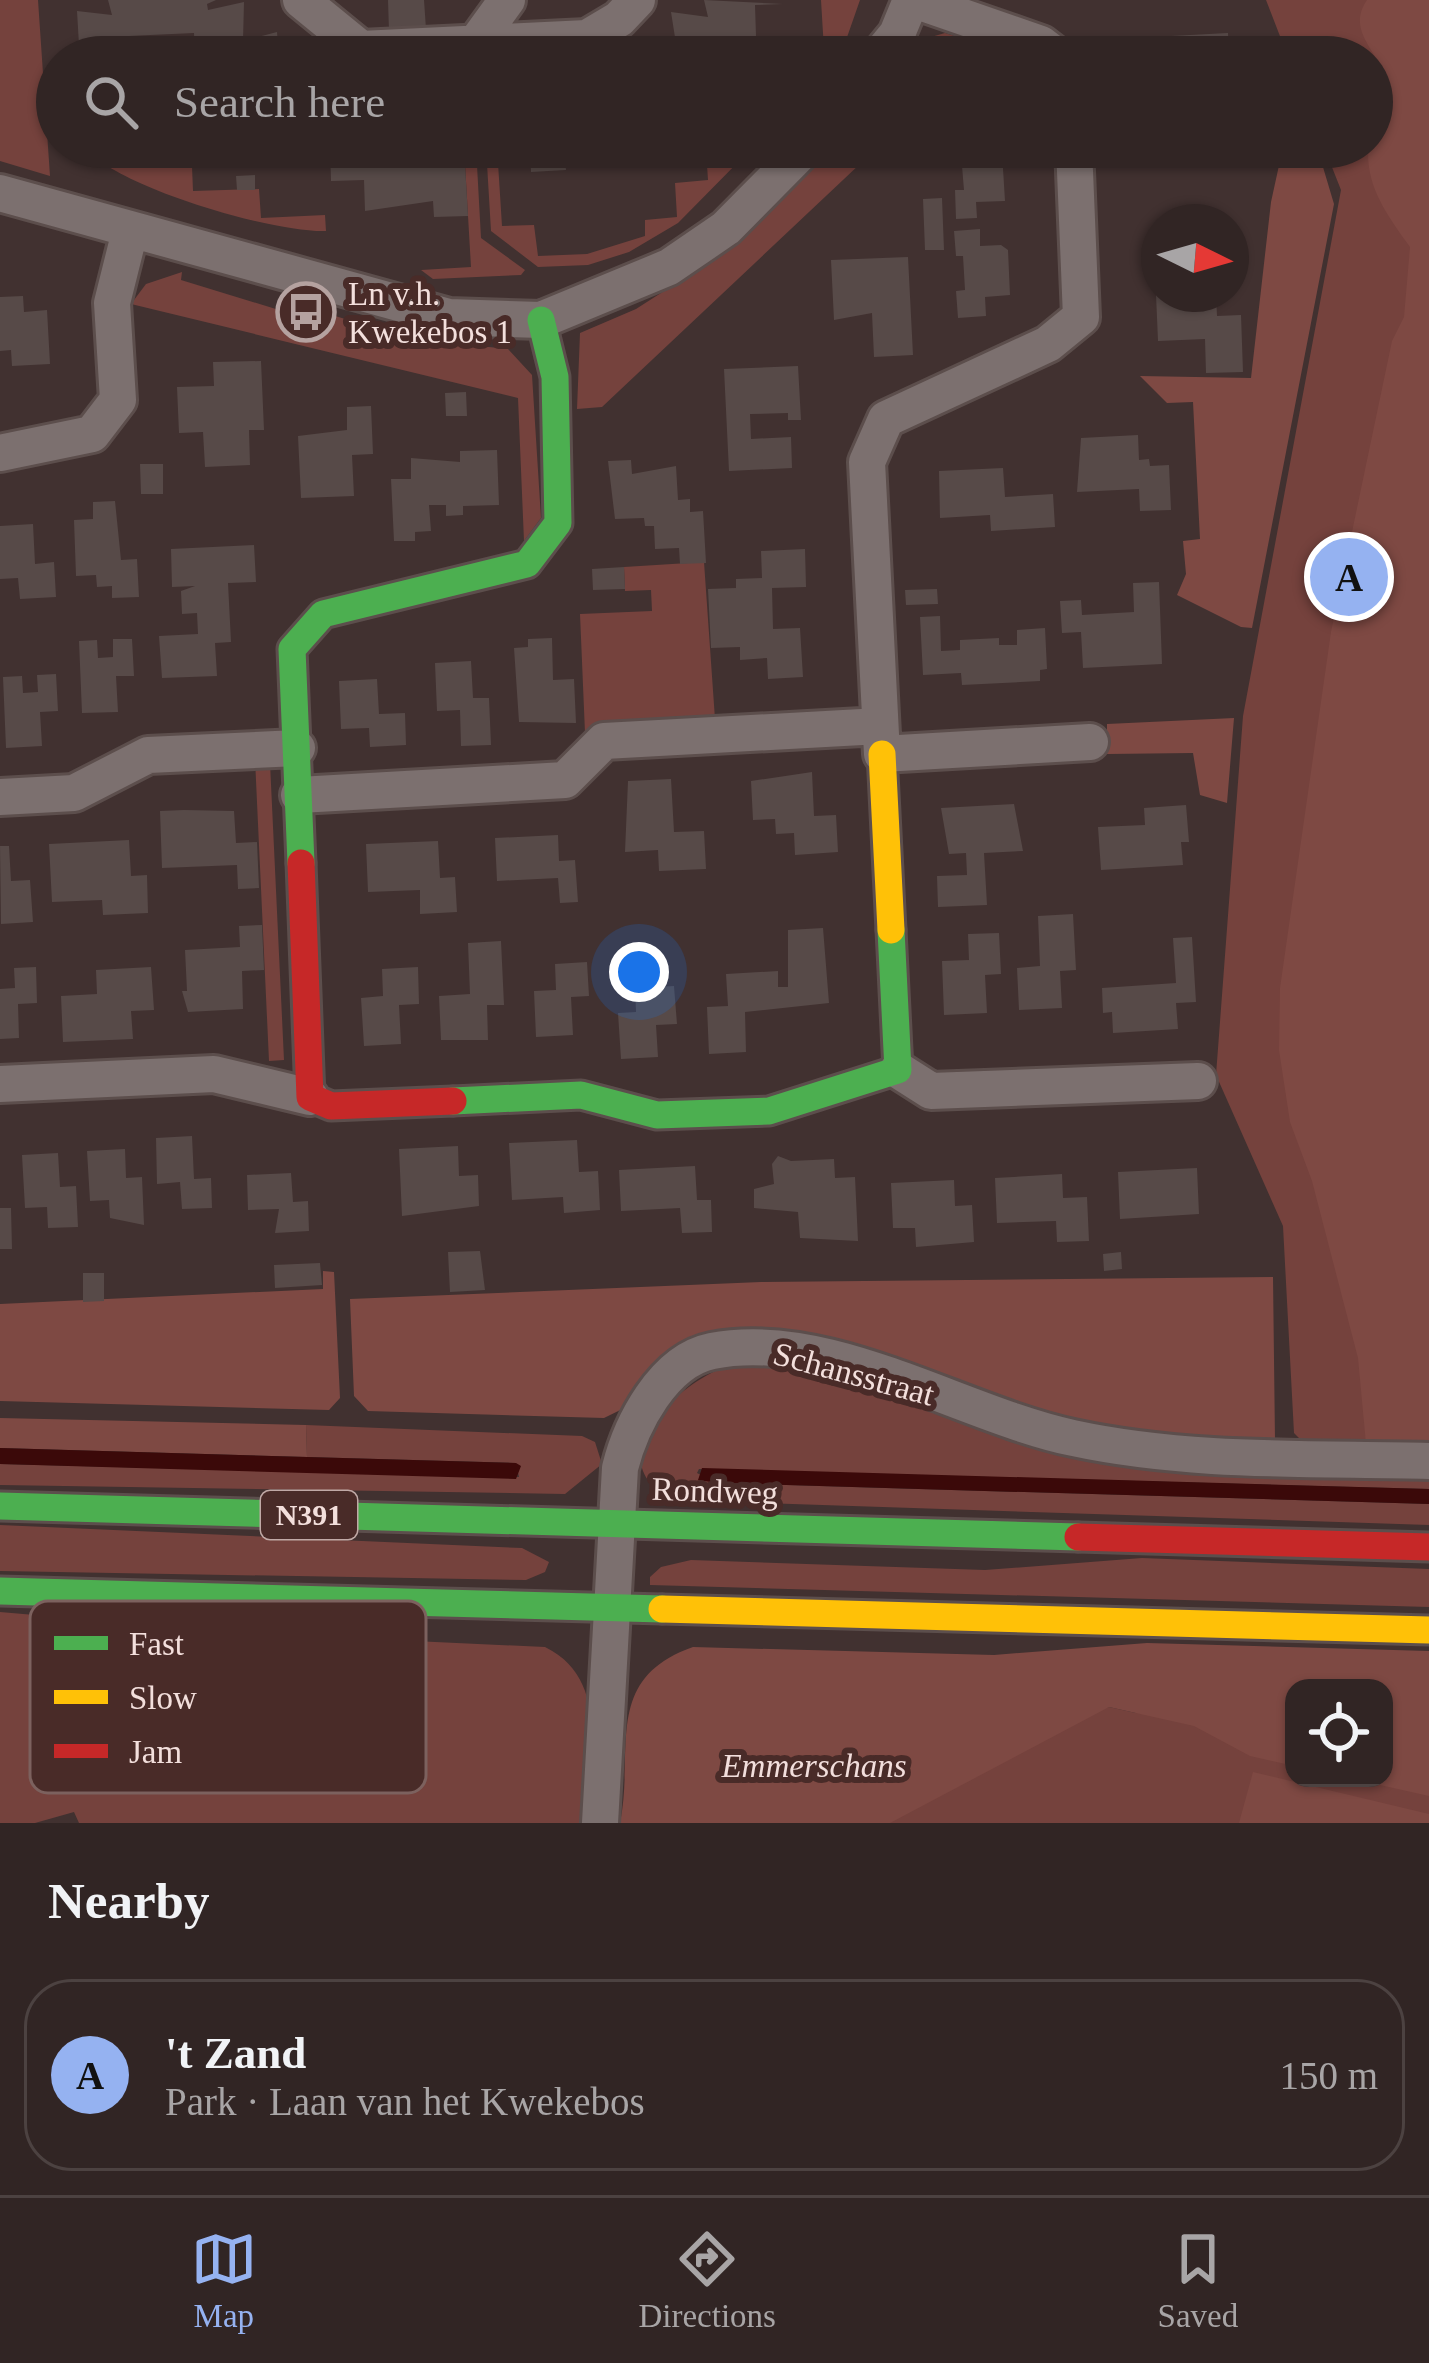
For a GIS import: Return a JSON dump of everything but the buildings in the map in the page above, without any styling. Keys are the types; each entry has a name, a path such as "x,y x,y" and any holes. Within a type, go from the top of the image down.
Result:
{"main road":[{"path":"541,320 555,376 558,524 526,564 323,614 292,649 310,1097 331,1106 581,1095 657,1115 770,1111 898,1070 881,740"},
{"name":"Rondweg","path":"0,1506 1429,1547"},
{"path":"0,1591 342,1601"},
{"path":"426,1603 1429,1630"}],"street":[{"path":"301,0 344,36"},
{"path":"481,36 507,0"},
{"path":"591,36 619,20 637,0"},
{"path":"895,36 912,0 1018,36"},
{"path":"0,193 449,316 541,320 669,267 726,228 785,168"},
{"path":"881,740 867,462 886,419 1048,344 1081,317 1075,168"},
{"path":"0,453 92,434 118,400 112,303 130,231"},
{"path":"299,795 565,781 604,741 1090,742"},
{"path":"0,797 74,793 148,755 297,748"},
{"path":"898,1070 931,1091 1198,1081"},
{"path":"0,1084 214,1074 310,1097"},
{"name":"Schansstraat","path":"599,1823 620,1468 628,1435 645,1408 683,1366 706,1352 778,1347 872,1371 1032,1426 1130,1449 1429,1461"}],"shaded area":[{"path":"0,0 38,0 36,168 49,168 50,176 0,161"},
{"path":"821,0 860,0 847,36 823,36"},
{"path":"1266,0 1429,0 1366,1444 1304,1443 1294,1433 1283,1226 1216,1075 1243,716 1341,190 1332,168 1393,168 1393,36 1280,36"},
{"path":"112,168 192,168 193,191 259,189 261,218 325,215 326,231 235,216"},
{"path":"465,168 477,168 481,238 525,270 521,275 433,279 421,270 471,267"},
{"path":"487,168 498,168 502,226 534,225 538,256 587,254 645,236 645,220 677,217 675,183 708,180 707,168 732,168 678,223 629,252 588,265 538,267 491,231"},
{"path":"807,168 856,168 602,407 577,409 580,333 636,309 700,268"},
{"path":"182,272 181,280 305,318 308,308 413,339 508,349 532,375 541,518 524,541 518,398 131,304 146,284"},
{"path":"704,562 715,719 597,726 585,733 580,614 652,611 651,590 625,591 624,567"},
{"path":"255,759 270,763 284,1060 269,1061"},
{"path":"750,1358 1429,1473 1429,1489 699,1469 697,1473 717,1483 1429,1504 1429,1525 670,1500 648,1480 640,1459 645,1436 679,1395 702,1378"},
{"path":"306,1425 582,1436 595,1442 602,1464 565,1494 0,1485 0,1464 519,1477 516,1463 307,1457"},
{"path":"0,1448 521,1466 516,1479 0,1464"},
{"path":"702,1468 1429,1489 1429,1504 717,1483 698,1480"},
{"path":"0,1525 522,1548 549,1562 545,1572 526,1580 0,1571"},
{"path":"1142,1558 1429,1569 1429,1607 650,1585 650,1577 661,1567 691,1560 985,1570"},
{"path":"0,1612 30,1615 30,1793 426,1793 426,1641 545,1647 566,1661 588,1701 592,1748 586,1823 79,1823 74,1812 35,1823 0,1823"},
{"name":"Emmerschans","path":"1109,1707 1136,1713 1285,1716 1285,1787 1393,1787 1393,1766 1429,1718 1429,1823 640,1823"}],"green space":[{"path":"1367,0 1429,0 1429,1446 1366,1444 1358,1358 1312,1181 1290,1122 1279,1050 1280,988 1331,632 1392,341 1404,317 1410,247 1381,202 1369,168 1393,168 1393,36 1364,36 1361,12"},
{"path":"1278,168 1323,168 1334,204 1252,628 1177,595 1186,574 1183,541 1200,539 1193,402 1167,403 1140,376 1251,378"},
{"path":"1234,718 1227,803 1200,795 1193,753 1107,754 1107,724"},
{"path":"323,1271 334,1272 340,1398 329,1410 0,1401 0,1304 323,1289"},
{"path":"1273,1277 1275,1441 1154,1437 1077,1424 780,1332 604,1418 368,1411 354,1396 350,1299 761,1282"},
{"path":"0,1418 306,1425 307,1457 0,1448"},
{"path":"1147,1643 1429,1651 1429,1796 1389,1787 1393,1787 1393,1679 1285,1679 1285,1764 1250,1756 1194,1726 1109,1707 890,1823 620,1823 634,1697 645,1678 664,1661 693,1647 994,1655"},
{"path":"1253,1772 1285,1780 1285,1787 1316,1787 1429,1814 1429,1823 1239,1823"}],"traffic: fast":[{"path":"301,863 292,649 323,614 527,564 558,523 555,377 541,320"},
{"path":"453,1101 581,1095 657,1115 769,1111 898,1070 891,930"},
{"path":"0,1506 1078,1537"},
{"path":"0,1591 368,1601"},
{"path":"426,1603 662,1609"}],"traffic: slow":[{"path":"882,754 891,930"},
{"path":"662,1609 1429,1630"}],"traffic: jam":[{"path":"301,863 310,1097 331,1106 453,1101"},
{"path":"1078,1537 1429,1547"}],"place":[{"name":"Ln v.h. Kwekebos 1","path":"306,312"},
{"name":"'t Zand","path":"1349,577"}]}
